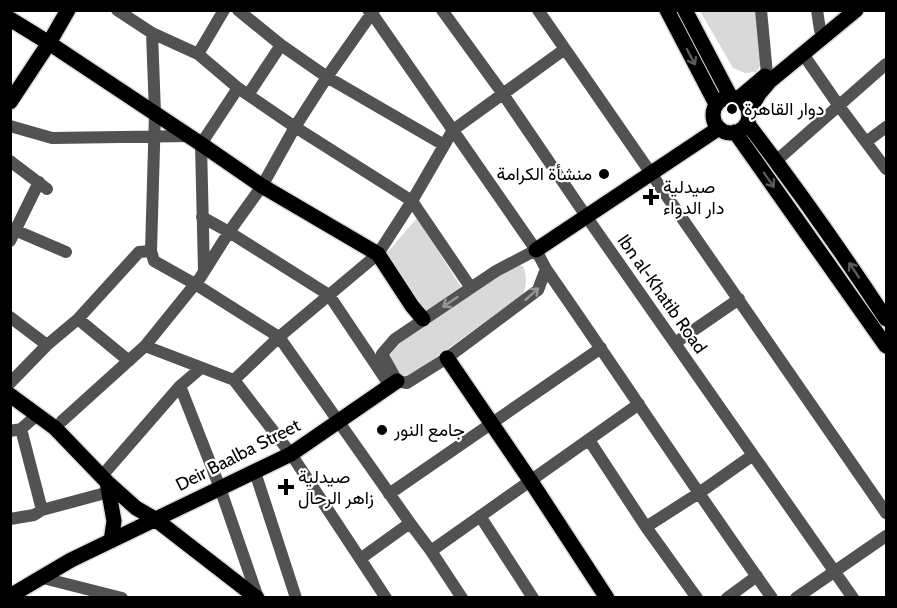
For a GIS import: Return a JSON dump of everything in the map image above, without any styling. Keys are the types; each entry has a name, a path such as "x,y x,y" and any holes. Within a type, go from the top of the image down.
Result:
{"main road":[{"path":"11,99 49,44 68,10"},
{"path":"667,10 716,104"},
{"path":"685,10 735,97 747,106 744,122 886,346"},
{"path":"843,10 767,74 735,97 724,98 716,104 713,119 718,128 723,131 744,122 759,94 770,81 856,10"},
{"path":"10,19 196,140 262,186 378,254 423,320"},
{"path":"744,122 776,161 886,319"},
{"path":"536,250 718,128"},
{"path":"447,358 607,597"},
{"name":"Deir Baalba Street","path":"10,597 71,560 291,454 394,384"},
{"path":"10,385 62,421 108,482 114,521 111,541"},
{"path":"10,395 55,428 136,508 155,519 258,597"}],"street":[{"path":"117,10 153,33 198,54 243,92 412,201 471,288"},
{"path":"198,54 224,10"},
{"path":"238,10 281,45 327,76 444,145"},
{"name":"Ibn al-Khatib Road","path":"442,10 853,597"},
{"path":"538,10 886,513"},
{"path":"547,10 555,34"},
{"path":"761,10 767,74"},
{"path":"817,10 820,30"},
{"path":"62,421 145,346 195,284 262,186 295,127 371,11 772,597"},
{"path":"153,33 154,137 151,251 154,261 279,337 462,597"},
{"path":"204,271 196,140 243,92 281,45"},
{"path":"234,380 279,337 378,254 453,130 565,49"},
{"path":"803,54 886,169"},
{"path":"776,161 886,64"},
{"path":"10,126 52,138 154,137 196,140"},
{"path":"866,142 886,127"},
{"path":"10,161 43,185 12,233 66,252"},
{"path":"202,217 329,295 394,384"},
{"path":"394,384 382,354 395,339 496,271 536,250"},
{"path":"10,385 48,345 78,319 139,252 151,251"},
{"path":"394,384 407,383 447,358 538,290 546,269"},
{"path":"675,343 739,299"},
{"path":"10,317 48,345"},
{"path":"78,319 129,361"},
{"path":"145,346 234,380 291,454 386,597"},
{"path":"389,494 601,348"},
{"path":"10,519 34,515 108,482 180,386 201,368"},
{"path":"180,386 220,488 258,597"},
{"path":"431,551 639,404"},
{"path":"37,415 16,430 42,510"},
{"path":"589,440 646,527 697,597"},
{"path":"646,527 753,455"},
{"path":"255,472 296,597"},
{"path":"480,516 533,597"},
{"path":"360,559 410,523"},
{"path":"796,597 886,536"},
{"path":"727,597 757,576"},
{"path":"43,578 122,597"}],"shaded area":[{"path":"700,11 757,11 762,63 756,72 745,73 733,68"},
{"path":"417,218 461,287 424,312 386,254"},
{"path":"515,265 523,266 526,280 523,294 408,378 399,377 390,355 403,340"}],"place":[{"name":"دوار القاهرة","path":"732,109"},
{"name":"منشأة الكرامة","path":"604,174"},
{"name":"صيدلية دار الدواء","path":"651,197"},
{"name":"جامع النور","path":"382,430"},
{"name":"صيدلية زاهر الرحال","path":"286,487"}]}
